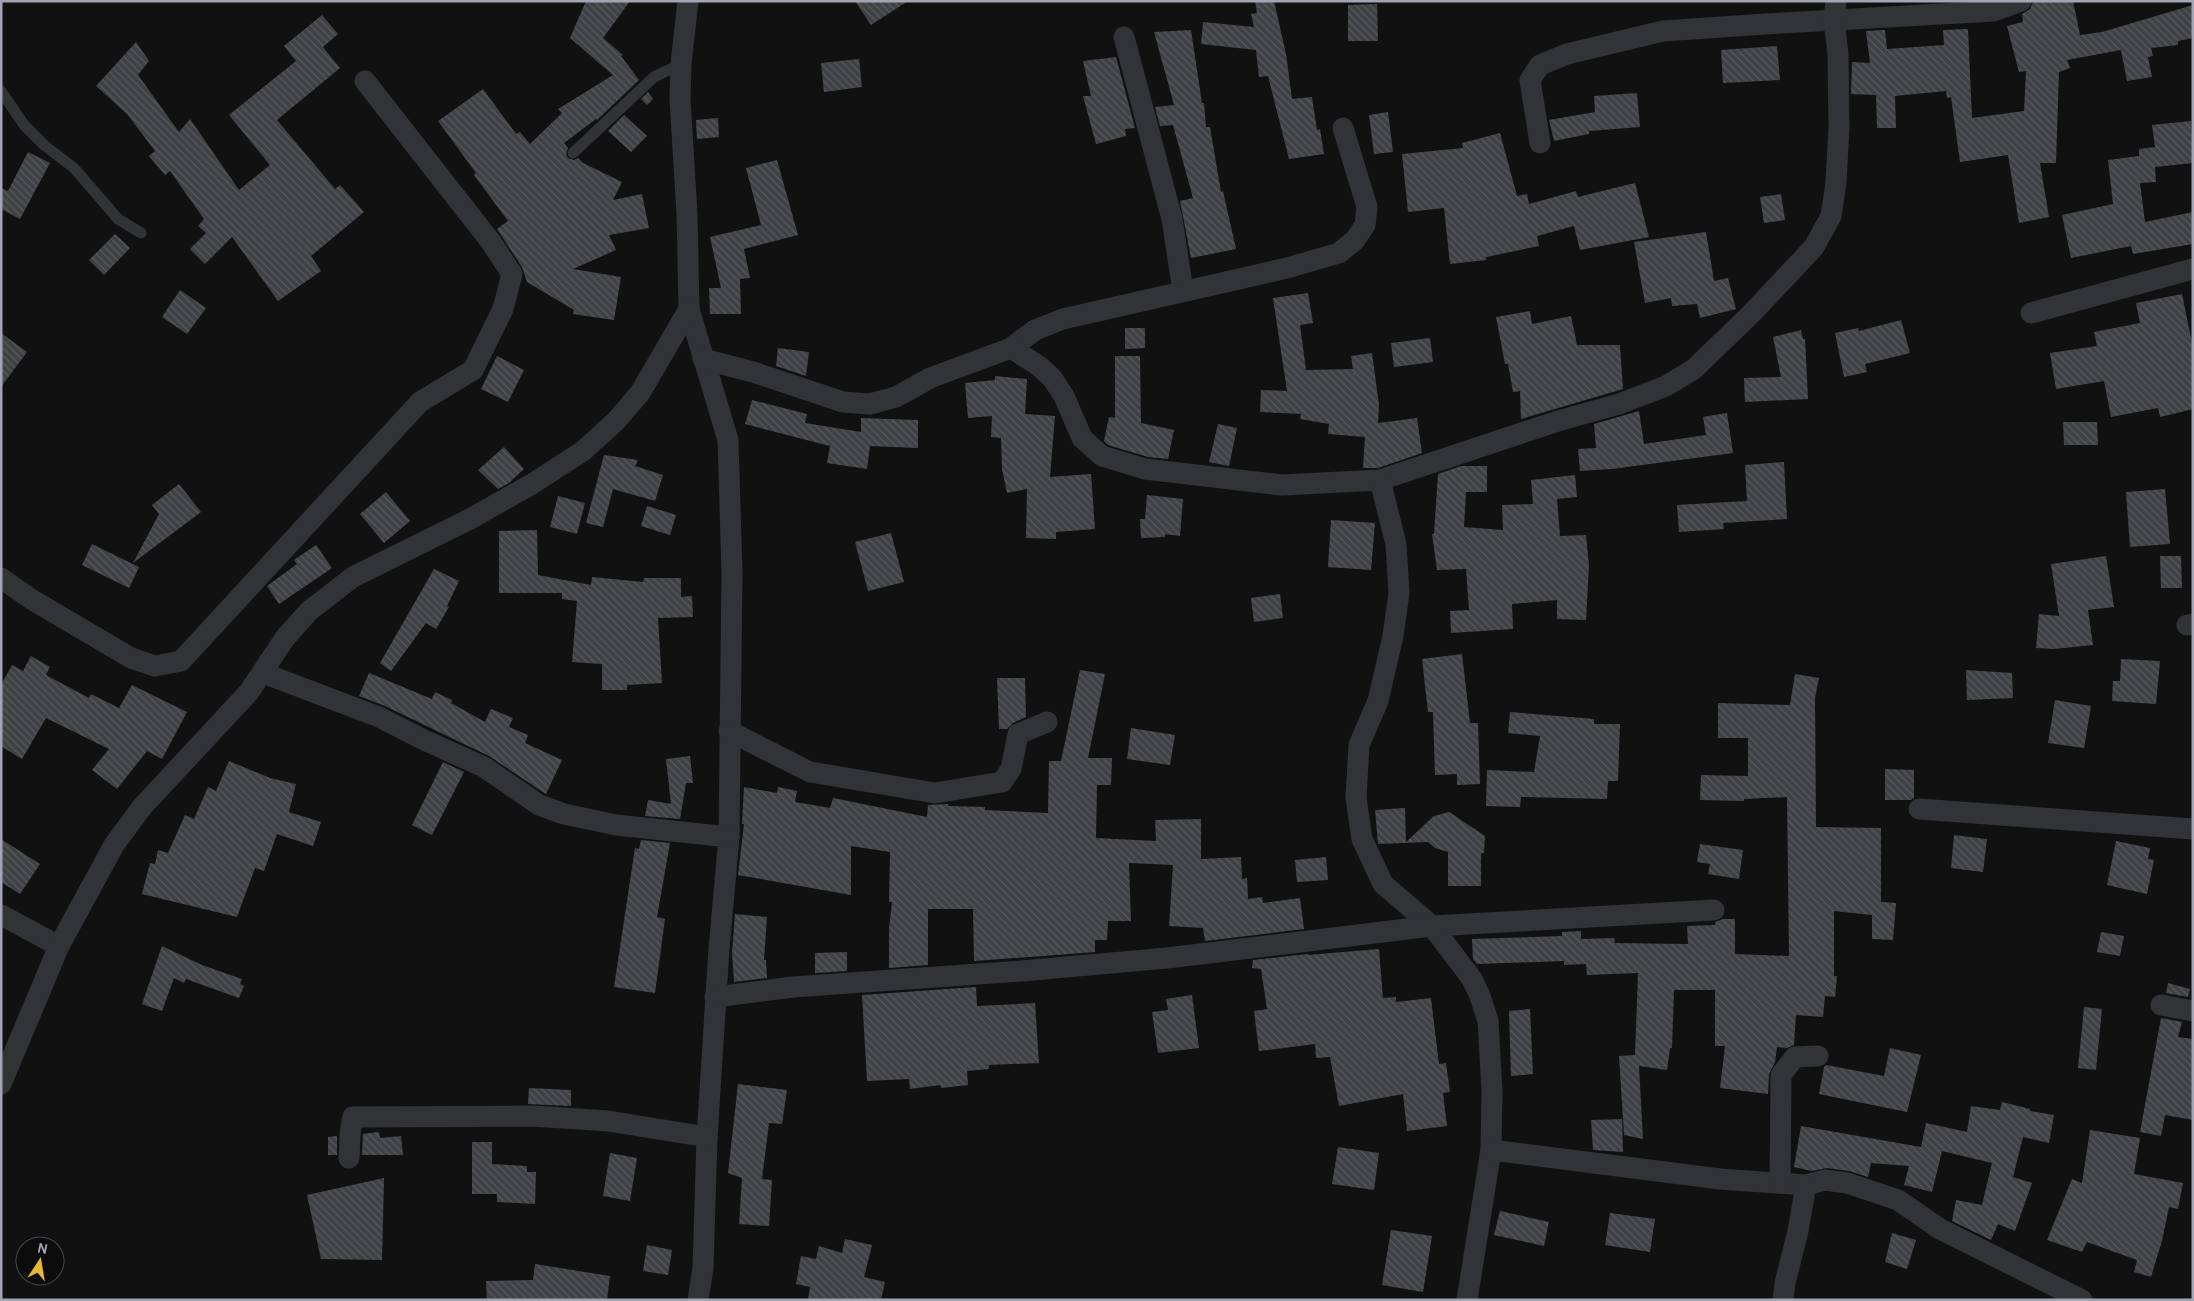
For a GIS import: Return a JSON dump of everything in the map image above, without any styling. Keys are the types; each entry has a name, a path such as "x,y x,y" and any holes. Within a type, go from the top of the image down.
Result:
{"street":[{"path":"688,1 681,64 680,99 687,214 689,309 728,440 732,572 729,837 716,997 707,1136 702,1268 698,1300"},
{"path":"1540,143 1530,80 1540,66 1567,54 1663,31 1835,11 1994,11 2021,1"},
{"path":"1011,348 1039,366 1052,378 1064,396 1082,438 1102,456 1145,469 1282,484 1380,480 1558,421 1619,404 1666,386 1694,369 1752,313 1814,246 1831,216 1836,184 1839,127 1838,54 1835,11"},
{"path":"1124,38 1172,219 1183,291"},
{"path":"1,578 31,599 131,658 155,666 181,661 420,402 473,370 503,309 512,274 491,242 365,81"},
{"path":"703,359 753,372 843,402 870,404 896,397 930,378 976,359 1011,348 1035,330 1063,319 1287,268 1339,253 1355,240 1365,225 1367,207 1343,128"},
{"path":"2030,313 2193,269"},
{"path":"1,1084 59,946 114,845 142,807 249,692 285,638 309,611 352,577 470,519 532,484 583,452 616,422 640,393 689,309"},
{"path":"1380,480 1396,544 1399,593 1393,636 1378,701 1359,746 1356,798 1362,839 1383,884 1432,926 1472,979 1488,1021 1492,1091 1491,1150 1467,1300"},
{"path":"263,673 379,717 484,767 539,805 564,814 616,825 729,837"},
{"path":"729,731 810,772 935,793 1002,782 1011,769 1018,734 1047,722"},
{"path":"1918,809 2193,829"},
{"path":"716,997 794,988 1022,972 1167,958 1432,926 1714,910"},
{"path":"1,915 59,946"},
{"path":"2162,1005 2193,1011"},
{"path":"1780,1182 1782,1075 1795,1057 1818,1056"},
{"path":"349,1158 350,1129 353,1117 543,1117 608,1121 707,1136"},
{"path":"1491,1150 1720,1179 1806,1185 1825,1180 1847,1183 1898,1200 1940,1229 2082,1300"},
{"path":"1783,1300 1806,1185"}],"lane":[{"path":"573,152 654,78 681,64"},
{"path":"1,91 24,125 44,145 74,168 118,219 141,233"}],"building":[{"path":"586,1 630,1 603,38 623,55 621,56 639,80 597,120 564,143 568,148 566,154 568,158 574,160 578,158 583,163 622,182 613,200 642,194 649,228 609,235 616,250 573,269 621,277 614,320 573,314 574,310 527,282 522,267 497,229 508,221 438,121 483,89 516,134 520,132 530,144 562,113 558,109 613,75 570,38"},
{"path":"855,1 908,1 871,25"},
{"path":"1255,1 1274,1 1286,54 1292,99 1312,97 1317,130 1320,129 1324,154 1289,159 1268,76 1259,77 1256,50 1201,44 1203,22 1254,27 1251,14 1257,13"},
{"path":"2073,1 2080,35 2102,32 2193,5 2193,38 2178,41 2178,45 2151,48 2153,56 2148,57 2152,77 2127,81 2121,50 2067,60 2070,68 2059,72 2056,163 2040,163 2049,217 2019,223 2008,155 1960,162 1951,97 1947,98 1946,91 1895,96 1896,128 1877,128 1876,95 1851,94 1852,62 1870,63 1866,31 1885,30 1887,49 1944,45 1943,30 1968,29 1972,118 2024,111 2026,71 2019,72 2007,26 2023,22 2022,14 2030,9 2033,2"},
{"path":"1377,4 1378,41 1348,41 1348,5"},
{"path":"322,15 338,34 323,47 340,68 277,120 335,189 340,185 364,212 311,256 321,271 278,301 232,237 205,264 190,249 206,233 198,226 204,219 170,171 165,175 149,156 155,151 127,114 96,86 136,42 149,61 138,75 179,132 190,119 239,190 270,165 229,115 296,61 284,46"},
{"path":"1191,30 1202,103 1204,103 1206,127 1210,127 1221,192 1223,191 1236,249 1191,258 1180,201 1193,198 1173,125 1160,126 1155,107 1174,105 1154,32"},
{"path":"1777,46 1780,80 1723,83 1721,50"},
{"path":"1116,57 1135,128 1125,129 1126,136 1096,144 1083,96 1091,96 1083,61"},
{"path":"859,59 862,87 824,92 821,63"},
{"path":"648,92 653,99 647,105 641,99"},
{"path":"1637,93 1640,127 1589,131 1589,134 1554,141 1549,120 1595,112 1594,96"},
{"path":"1388,112 1393,152 1374,154 1369,115"},
{"path":"624,115 647,136 631,152 608,131"},
{"path":"718,118 719,137 697,139 696,120"},
{"path":"2191,121 2193,163 2155,167 2156,182 2140,183 2145,222 2193,212 2193,244 2133,254 2131,246 2071,258 2062,215 2113,204 2108,160 2139,156 2139,149 2155,147 2152,125"},
{"path":"1500,133 1517,196 1527,194 1529,204 1576,191 1578,197 1635,183 1649,237 1580,250 1574,226 1537,236 1539,246 1486,257 1486,260 1450,264 1444,208 1408,212 1402,154 1463,148 1462,143"},
{"path":"28,152 50,163 20,219 1,209 1,188 8,191"},
{"path":"777,160 798,235 744,249 750,278 740,279 741,314 710,314 709,288 721,288 710,237 761,225 746,168"},
{"path":"1781,194 1785,220 1764,223 1760,197"},
{"path":"1706,232 1714,281 1728,278 1736,309 1700,318 1697,304 1672,306 1671,298 1645,303 1634,242"},
{"path":"115,234 130,248 104,275 89,260"},
{"path":"180,290 206,308 187,334 162,317"},
{"path":"1308,293 1313,323 1300,325 1306,370 1353,369 1351,356 1372,353 1379,405 1378,423 1417,418 1422,453 1378,468 1363,468 1365,437 1328,434 1329,424 1300,419 1301,414 1260,412 1261,390 1287,391 1273,298"},
{"path":"2182,294 2193,348 2193,409 2160,417 2158,408 2111,417 2104,381 2056,389 2050,353 2097,346 2094,332 2140,323 2136,303"},
{"path":"1530,311 1532,324 1571,316 1577,345 1620,345 1623,389 1521,419 1520,391 1513,392 1508,364 1505,364 1496,317"},
{"path":"1901,320 1910,353 1865,364 1867,372 1844,377 1835,333 1858,328 1859,331"},
{"path":"1125,328 1145,328 1145,348 1125,349"},
{"path":"1801,330 1803,339 1805,339 1808,399 1745,402 1744,378 1781,377 1773,337"},
{"path":"1,333 27,352 1,387"},
{"path":"1430,338 1433,362 1394,367 1391,343"},
{"path":"778,348 809,352 806,376 776,366"},
{"path":"497,356 524,370 508,402 481,389"},
{"path":"1115,356 1140,356 1141,423 1174,430 1168,459 1148,457 1108,445 1104,441 1109,417 1115,418"},
{"path":"995,376 1027,379 1025,414 1055,416 1050,477 1091,474 1095,529 1056,532 1056,539 1026,538 1027,489 1007,493 1002,469 1001,438 991,437 992,416 968,418 965,383 995,380"},
{"path":"752,400 807,414 805,423 861,432 861,418 918,420 918,448 870,446 867,469 827,463 830,446 745,424"},
{"path":"1639,411 1644,444 1706,435 1703,417 1727,413 1733,453 1612,469 1580,471 1578,449 1596,448 1594,424"},
{"path":"2063,422 2097,422 2098,445 2064,445"},
{"path":"1218,424 1237,428 1229,466 1209,462"},
{"path":"504,447 524,469 509,483 498,489 478,470"},
{"path":"604,455 638,460 635,466 663,475 655,501 613,489 603,527 586,523"},
{"path":"1784,462 1787,519 1723,523 1724,529 1679,532 1677,505 1747,501 1745,465"},
{"path":"1461,466 1487,466 1487,492 1466,492 1464,527 1503,530 1502,505 1533,504 1531,480 1575,475 1577,497 1557,499 1560,536 1586,535 1589,566 1586,620 1557,619 1557,600 1512,604 1513,629 1451,633 1450,611 1469,610 1466,569 1437,570 1432,534 1434,534 1438,474"},
{"path":"179,484 201,512 133,563 159,514 152,505"},
{"path":"2165,489 2170,544 2130,547 2126,492"},
{"path":"386,492 410,521 384,543 360,514"},
{"path":"1147,495 1183,499 1180,536 1165,534 1165,537 1141,538 1140,519 1145,519"},
{"path":"558,496 585,503 577,534 550,527"},
{"path":"647,506 676,515 670,535 641,526"},
{"path":"1331,520 1375,523 1371,570 1328,567"},
{"path":"537,530 538,575 591,585 592,577 643,582 644,578 681,578 681,597 692,596 693,617 658,618 662,683 627,685 627,690 602,690 602,664 572,662 577,601 562,599 562,593 499,593 499,531"},
{"path":"891,533 904,582 868,591 855,542"},
{"path":"92,544 139,567 129,588 82,565"},
{"path":"316,545 332,568 279,604 267,586 297,564 294,560"},
{"path":"2106,556 2114,607 2088,610 2093,645 2054,649 2036,648 2039,614 2059,616 2051,564"},
{"path":"2160,556 2181,556 2182,588 2161,588"},
{"path":"434,569 459,581 447,606 449,607 436,629 426,623 391,671 380,663"},
{"path":"1280,594 1283,618 1254,622 1251,598"},
{"path":"1462,654 1470,723 1478,723 1480,784 1457,785 1457,774 1435,775 1433,712 1428,712 1422,659"},
{"path":"31,656 50,667 46,675 89,698 91,694 119,708 132,685 187,712 162,759 147,751 117,789 92,770 109,749 46,718 22,759 1,746 1,685 12,665 23,671"},
{"path":"2121,659 2160,661 2156,704 2112,701 2113,681 2120,681"},
{"path":"1080,670 1105,674 1088,758 1112,758 1111,785 1097,785 1096,838 1156,841 1155,820 1201,819 1201,859 1241,857 1242,879 1247,878 1248,899 1262,897 1263,903 1300,898 1304,929 1205,941 1203,928 1169,926 1173,865 1129,863 1131,921 1108,921 1107,940 1095,940 1095,952 974,961 973,909 928,909 928,965 889,968 889,928 892,902 889,902 890,852 851,846 851,895 738,875 744,824 742,824 744,787 777,793 778,787 797,791 795,802 830,808 833,798 927,817 928,805 948,804 948,806 985,807 985,810 1048,813 1049,761 1061,761"},
{"path":"1966,670 2012,673 2013,698 1967,700"},
{"path":"369,673 432,699 435,692 452,700 451,703 485,722 491,709 513,718 509,727 528,735 525,743 562,760 546,794 489,756 385,706 359,696"},
{"path":"1795,674 1819,678 1815,698 1816,827 1881,828 1881,902 1896,903 1893,940 1872,939 1872,915 1834,911 1834,976 1837,976 1835,997 1825,996 1823,1017 1796,1015 1794,1045 1787,1048 1777,1047 1775,1062 1769,1074 1768,1094 1720,1088 1725,1046 1715,1046 1715,990 1674,990 1672,1048 1670,1048 1667,1070 1639,1066 1643,1139 1624,1135 1619,1056 1635,1055 1638,973 1587,975 1586,964 1564,965 1564,961 1477,964 1473,959 1472,939 1562,936 1562,932 1581,931 1581,939 1614,938 1615,943 1688,944 1687,926 1715,925 1715,922 1723,919 1735,919 1735,954 1789,956 1787,797 1744,799 1744,801 1700,800 1701,775 1748,776 1748,738 1718,738 1718,703 1790,705"},
{"path":"997,678 1025,678 1026,717 1013,723 1007,729 999,729"},
{"path":"2055,700 2091,706 2084,748 2048,743"},
{"path":"1510,712 1594,719 1594,724 1620,724 1618,781 1608,781 1607,799 1521,797 1520,807 1486,806 1487,770 1534,772 1540,736 1508,733"},
{"path":"1131,728 1175,735 1170,765 1127,759"},
{"path":"690,756 693,783 686,783 680,819 645,816 648,800 671,804 666,759"},
{"path":"229,761 270,778 296,784 289,812 321,822 313,846 277,834 264,871 255,868 237,917 142,894 150,863 155,864 158,850 168,853 185,815 194,819 208,787 216,791"},
{"path":"443,762 464,772 432,835 412,825"},
{"path":"1885,769 1914,770 1914,798 1911,800 1885,800"},
{"path":"1405,808 1406,842 1434,816 1449,812 1485,836 1484,853 1481,853 1481,886 1448,886 1448,852 1435,848 1428,842 1378,844 1375,810"},
{"path":"1954,835 1987,839 1983,872 1951,868"},
{"path":"1,839 40,864 20,894 1,882"},
{"path":"641,840 670,843 657,917 665,919 655,993 614,987 635,848 639,849"},
{"path":"2116,841 2150,848 2148,859 2154,860 2147,894 2107,885"},
{"path":"1700,844 1743,850 1739,879 1708,874 1710,864 1697,862"},
{"path":"1326,857 1328,880 1297,882 1295,860"},
{"path":"735,914 767,917 764,960 766,960 767,978 734,982 732,952"},
{"path":"2101,932 2124,936 2120,956 2097,952"},
{"path":"162,946 202,965 242,979 240,984 244,986 239,998 186,979 184,983 174,978 162,1011 142,1004"},
{"path":"1379,949 1383,998 1396,997 1396,1002 1431,998 1439,1064 1446,1063 1450,1092 1443,1093 1447,1126 1407,1131 1403,1094 1339,1106 1330,1057 1316,1058 1315,1044 1259,1051 1254,1011 1267,1009 1261,969 1252,968 1253,960"},
{"path":"847,952 847,971 815,973 815,953"},
{"path":"2168,983 2190,989 2188,997 2166,993"},
{"path":"976,987 977,1006 1035,1003 1039,1063 989,1065 989,1069 967,1071 968,1085 941,1088 940,1085 910,1089 909,1079 867,1081 862,995"},
{"path":"1192,995 1199,1048 1158,1053 1152,1012 1168,1010 1166,999"},
{"path":"2084,1007 2102,1009 2096,1070 2078,1068"},
{"path":"1530,1009 1533,1074 1511,1076 1509,1011"},
{"path":"2161,1018 2182,1022 2178,1037 2193,1039 2193,1120 2165,1115 2161,1136 2140,1132"},
{"path":"1890,1048 1921,1055 1907,1112 1819,1094 1826,1065 1884,1076"},
{"path":"738,1084 787,1090 782,1124 769,1123 762,1179 772,1180 769,1226 739,1224 742,1178 728,1173"},
{"path":"529,1088 571,1090 571,1106 528,1104"},
{"path":"2002,1102 2030,1109 2030,1111 2054,1115 2049,1143 2023,1137 2013,1177 2032,1183 2015,1231 1998,1224 1991,1240 1952,1221 1956,1200 1982,1205 1992,1163 1942,1151 1932,1192 1904,1185 1909,1166 1871,1163 1868,1177 1849,1171 1827,1168 1812,1171 1794,1167 1801,1126 1921,1147 1926,1123 1967,1132 1971,1106 2000,1110"},
{"path":"1622,1119 1623,1152 1593,1150 1591,1120"},
{"path":"2090,1130 2140,1138 2134,1174 2183,1183 2178,1209 2169,1207 2162,1241 2151,1277 2134,1272 2137,1260 2087,1242 2082,1252 2047,1240 2072,1179 2082,1183"},
{"path":"379,1132 380,1138 401,1136 403,1155 362,1155 363,1134"},
{"path":"337,1136 337,1155 328,1155 328,1137"},
{"path":"472,1142 492,1142 492,1164 527,1166 527,1172 536,1172 535,1204 497,1202 497,1194 472,1194"},
{"path":"1338,1147 1379,1153 1374,1190 1332,1184"},
{"path":"610,1153 637,1158 630,1201 603,1196"},
{"path":"384,1178 382,1260 321,1259 307,1195"},
{"path":"1500,1211 1549,1222 1544,1246 1494,1235"},
{"path":"1610,1213 1655,1219 1650,1252 1605,1245"},
{"path":"1391,1230 1432,1236 1423,1292 1382,1285"},
{"path":"1892,1233 1916,1240 1907,1269 1885,1262"},
{"path":"845,1239 872,1245 864,1277 885,1282 881,1300 808,1300 810,1287 796,1284 801,1256 816,1259 819,1246 842,1253"},
{"path":"647,1245 672,1250 668,1275 643,1271"},
{"path":"535,1264 610,1276 607,1300 487,1300 486,1281 533,1280"}]}
